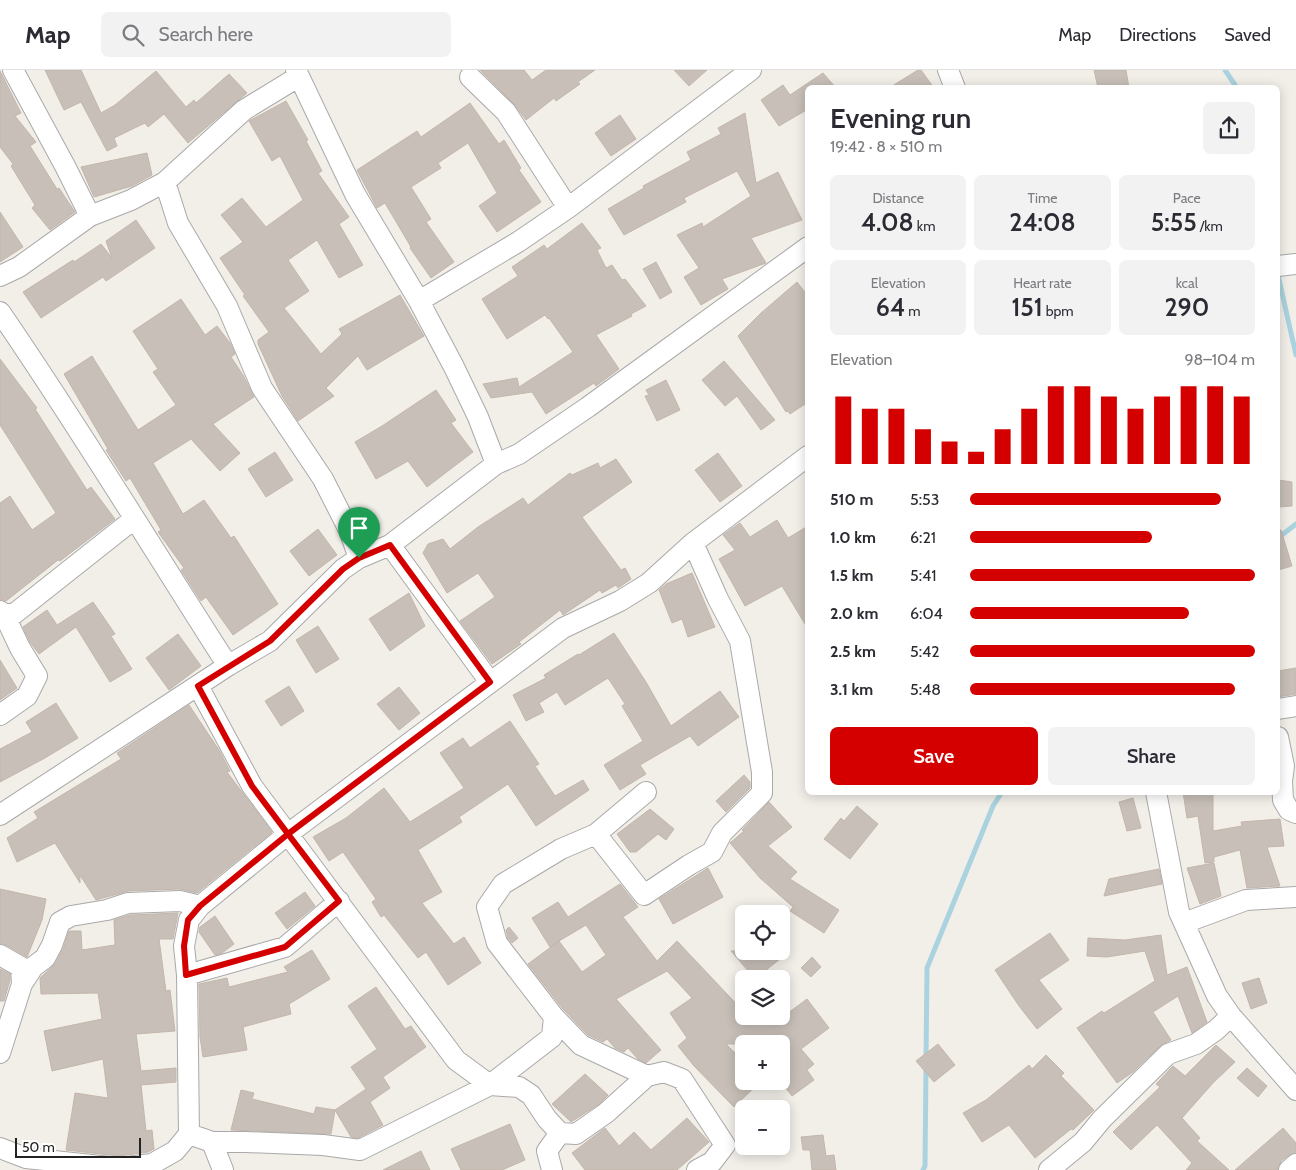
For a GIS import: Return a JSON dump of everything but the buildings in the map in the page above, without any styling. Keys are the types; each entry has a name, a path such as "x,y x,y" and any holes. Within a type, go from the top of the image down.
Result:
{"street":[{"path":"14,70 90,216"},
{"path":"418,302 518,242 568,208 751,70"},
{"path":"948,70 954,85"},
{"path":"0,276 19,267 90,216 131,200 165,182 244,110 297,74 354,194 454,367 478,417 496,464"},
{"path":"470,77 506,112 568,208"},
{"path":"165,182 178,223 227,306 262,388 323,480 349,530 359,558"},
{"path":"0,815 229,665 270,641 343,569 359,558 390,545 496,464 518,454 588,407 805,249"},
{"path":"0,312 40,369 229,665"},
{"path":"0,1148 26,1158 119,1169 153,1167 176,1151 189,1134 184,946 188,920 200,906 288,834 490,682 563,628 620,601 649,583 693,543 805,458"},
{"path":"2,612 14,614 134,519"},
{"path":"596,834 644,895 690,864 712,852 722,833 762,793 762,772 740,641 718,599 693,543"},
{"path":"390,545 490,682"},
{"path":"0,715 26,696 36,676 2,612"},
{"path":"198,686 252,786 456,1060 490,1086 519,1087 531,1095 547,1119 560,1133 576,1134 606,1113 647,1076 664,1072 682,1079 725,1145 712,1162 698,1170"},
{"path":"1280,709 1296,706"},
{"path":"1280,747 1284,766 1282,781 1283,800 1289,810 1296,813"},
{"path":"646,792 596,834 561,849 503,884 487,908 496,942 554,1017 581,1045 647,1076"},
{"path":"1157,795 1179,912 1217,996 1231,1016 1296,1090"},
{"path":"1184,923 1246,900 1296,897"},
{"path":"0,1053 22,984 33,967 45,958 60,922 71,916 107,910 128,903 180,901 200,906"},
{"path":"186,975 285,947 339,901"},
{"path":"0,955 21,967 22,984"},
{"path":"1049,1170 1083,1142 1102,1118 1168,1054 1196,1044 1216,1030 1231,1016"},
{"path":"189,1134 212,1142 323,1145 360,1150 490,1086 552,1036 554,1017"},
{"path":"552,1170 547,1151 560,1133"},
{"path":"212,1142 223,1170"},
{"path":"1289,1170 1296,1164"}],"waterway":[{"path":"1225,70 1235,85"},
{"path":"1280,284 1296,355"},
{"path":"1280,536 1296,524"},
{"path":"926,1059 927,968 993,806 1000,795"},
{"path":"923,1170 925,1166 926,1067"}],"route":[{"path":"359,558 343,569 270,641 198,686 252,786 288,834 200,906 188,920 184,946 186,975 285,947 339,901 288,834 490,682 390,545 359,558"}]}
